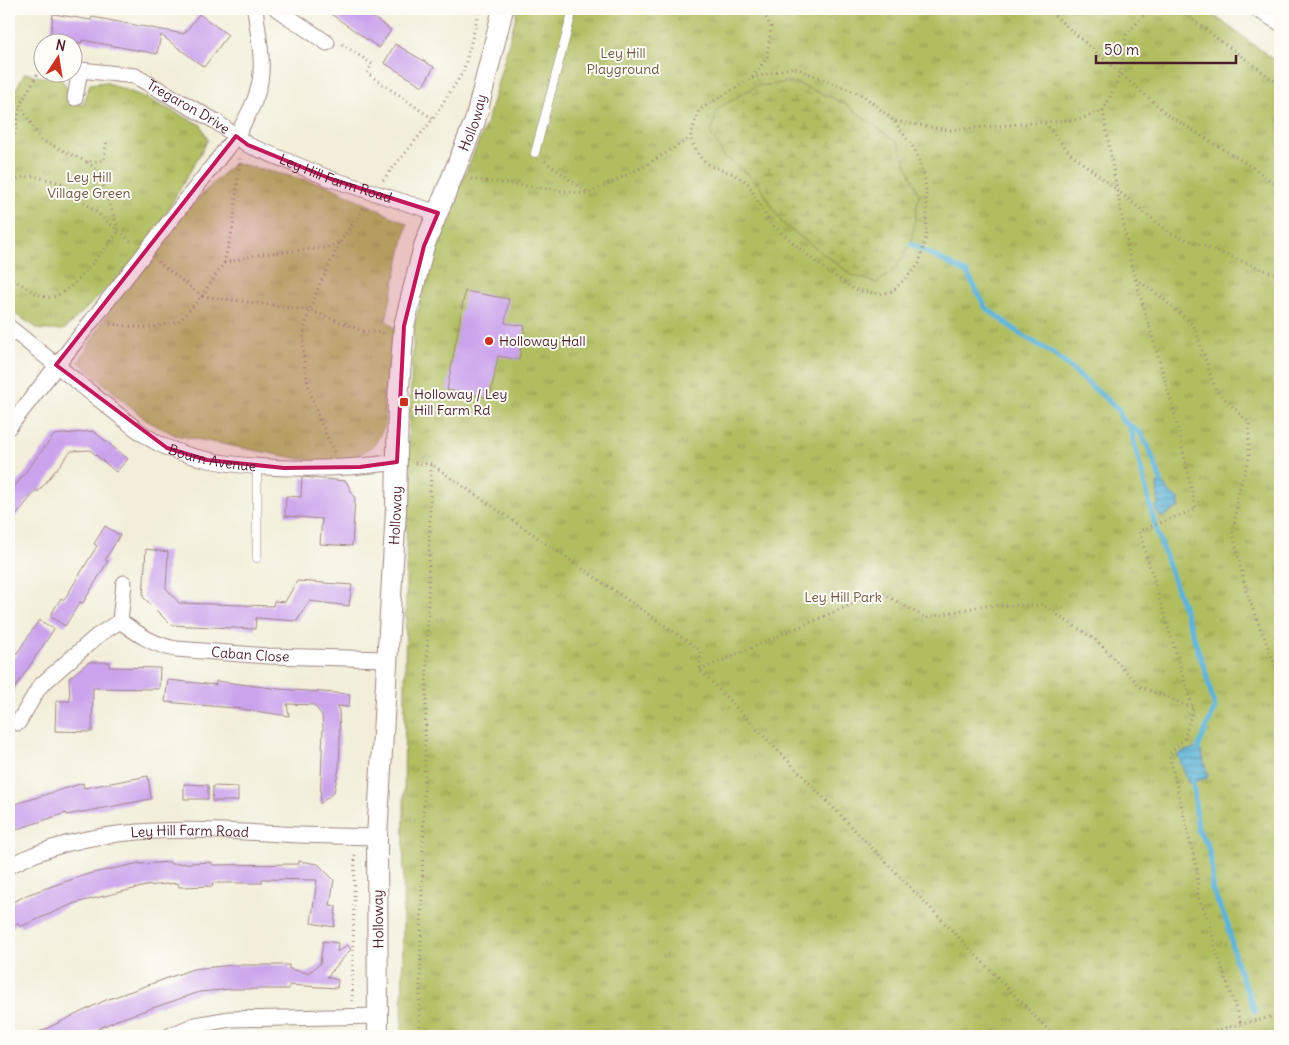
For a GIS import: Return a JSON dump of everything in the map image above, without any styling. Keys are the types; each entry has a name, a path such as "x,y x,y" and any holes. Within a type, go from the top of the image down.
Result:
{"street":[{"path":"9,428 90,321 242,141 258,96 263,65 255,9"},
{"path":"277,9 327,43"},
{"name":"Holloway","path":"378,1036 377,837 397,462 398,399 403,336 424,246 474,121 503,9"},
{"path":"1256,9 1280,23"},
{"name":"Tregaron Drive","path":"82,70 136,76 177,98 242,141"},
{"name":"Tregaron Drive","path":"75,98 76,82"},
{"name":"Ley Hill Farm Road","path":"242,141 332,179 438,213"},
{"name":"Bourn Avenue","path":"9,327 130,424 167,448 207,460 284,468 342,468 397,462"},
{"path":"18,723 40,686 97,636 120,621 124,583"},
{"name":"Caban Close","path":"120,621 145,640 163,647 176,649 267,656 387,659"},
{"name":"Ley Hill Farm Road","path":"9,866 70,844 128,832 208,830 377,837"},
{"path":"169,1036 195,1025 230,1018 352,1018 379,1016"}],"lane":[{"path":"535,152 573,9"},
{"path":"257,465 257,558"}],"path":[{"path":"342,468 320,423 309,386 303,342 309,310 340,242 388,171 433,119 463,72 480,9"},
{"path":"752,78 767,57 772,27 761,9"},
{"path":"1046,9 1168,115 1258,171 1280,188"},
{"path":"1178,9 1280,85"},
{"path":"1182,12 1147,12 1126,35 1120,75 1103,111 1136,279 1174,411 1196,509 1140,531 1193,709 1184,739 1169,754 1197,870 1198,897 1209,921 1216,951 1241,1024"},
{"path":"327,43 337,41 372,64 366,73 433,119"},
{"path":"452,177 588,194 643,167 690,138 700,110 752,78 793,68 864,96 894,121 914,150 925,180 927,224 926,237 919,264 893,291 879,294 853,289 818,264 770,223 747,182 731,173 710,166 699,156 690,138"},
{"path":"9,143 15,132 20,105 33,82"},
{"path":"9,97 20,105 42,140 88,162 98,171 119,232"},
{"path":"894,121 949,130 1081,119 1103,111"},
{"path":"1045,122 1069,152 1170,233 1280,276"},
{"path":"88,162 104,160 108,139"},
{"path":"90,321 146,328 179,322 202,296 224,263 234,227 242,141"},
{"path":"535,152 588,194"},
{"path":"9,185 19,178 34,176 61,183 119,232"},
{"path":"9,277 46,297 60,296 77,280 119,232"},
{"path":"224,263 261,254 325,248 340,242"},
{"path":"174,273 202,296 309,310 363,331 403,336"},
{"path":"1136,279 1160,296 1194,326 1216,390 1249,423 1249,458 1239,490 1233,532 1246,591 1280,678"},
{"path":"397,462 431,464 700,650 700,670 1054,1036"},
{"path":"419,1036 431,464"},
{"path":"700,670 880,592 926,618 981,606 1043,606 1097,641 1141,687 1193,709"},
{"path":"352,1018 355,837"},
{"path":"1171,1036 1198,1035 1280,1015"}],"highlighted area":[{"path":"236,136 248,145 331,179 438,213 424,246 404,326 397,462 360,467 284,468 207,460 167,448 56,365"}],"green space":[{"name":"Ley Hill Park","path":"518,9 1205,9 1280,64 1280,1036 402,1036 407,460 414,326 437,240 487,122"},
{"name":"Ley Hill Village Green","path":"25,73 32,75 32,82 63,82 67,88 66,101 83,105 90,84 105,82 144,97 201,125 208,140 145,250 234,163 327,185 407,224 386,320 403,336 383,395 385,425 375,444 342,467 175,435 146,420 79,362 142,254 64,330 40,330 9,310 9,101"},
{"path":"794,82 844,103 898,143 919,195 911,244 893,271 877,283 852,275 782,223 758,183 724,156 711,134 717,109 756,86"}],"water":[{"path":"1161,481 1173,496 1179,499 1179,507 1161,518 1156,511 1158,502 1157,484"},
{"path":"1198,748 1201,751 1208,775 1207,778 1188,783 1178,755 1184,751"}],"building":[{"path":"324,9 361,9 391,30 379,48"},
{"path":"53,14 91,20 92,17 184,34 199,14 228,35 204,67 161,35 157,54 82,40 82,32 51,32"},
{"path":"395,44 434,67 423,86 384,63"},
{"name":"Holloway Hall","path":"465,291 509,299 505,323 525,326 519,360 498,356 490,398 447,390"},
{"path":"93,431 128,459 116,472 90,450 71,451 38,492 36,490 9,525 9,481 15,486 54,435"},
{"path":"302,477 346,481 355,499 352,546 320,544 322,519 285,516 286,496 301,497"},
{"path":"105,526 120,535 105,560 108,561 83,603 80,602 65,626 50,616 61,598 64,600 97,546 94,544"},
{"path":"146,549 168,552 166,588 179,603 273,606 274,601 285,602 297,581 352,585 349,606 309,601 297,621 256,618 255,629 171,625 143,597"},
{"path":"39,620 54,629 9,697 9,665"},
{"path":"89,662 110,662 109,667 160,668 159,689 93,688 92,732 55,731 56,701 70,701 69,678"},
{"path":"168,680 216,685 216,681 280,689 350,694 349,707 336,706 339,710 340,741 339,768 334,792 320,804 323,728 322,715 314,705 287,704 289,716 234,708 165,702"},
{"path":"148,776 151,799 67,815 66,813 9,832 9,806 83,783 84,788"},
{"path":"184,784 208,785 208,799 184,799"},
{"path":"213,786 238,787 238,801 212,801"},
{"path":"299,861 318,864 334,880 330,905 336,906 334,927 311,923 317,880 262,879 262,883 212,883 213,886 179,887 178,883 146,886 75,903 20,927 18,923 9,929 9,904 29,894 88,874 140,863 212,862 212,865 299,864"},
{"path":"323,941 338,943 337,952 347,945 351,949 327,977 338,980 337,988 289,985 289,989 231,989 200,992 117,1020 83,1036 31,1036 106,1000 193,969 233,965 289,965 289,969 308,973 320,964"}],"waterway":[{"path":"911,244 967,273 986,308 1022,335 1054,354 1118,409 1122,420 1130,426 1156,529 1205,670 1215,708 1198,748"},
{"path":"1130,426 1136,429 1145,441 1161,481"},
{"path":"1193,782 1198,831 1207,843 1212,865 1212,889 1228,925 1236,962 1255,1011"}],"place":[{"name":"Holloway Hall","path":"489,341"},
{"name":"Holloway / Ley Hill Farm Rd","path":"404,402"}],"park label":[{"name":"Ley Hill Playground","path":"623,62"}]}
